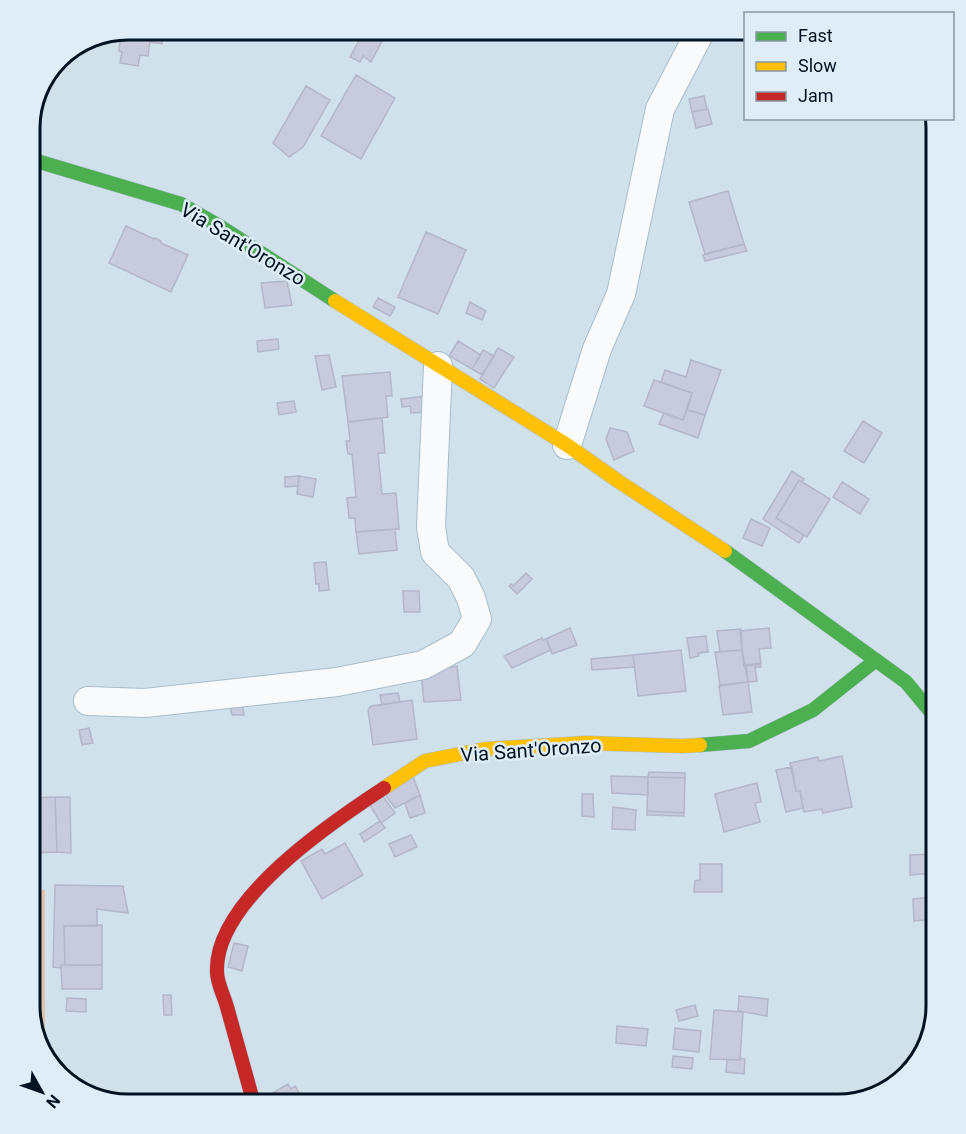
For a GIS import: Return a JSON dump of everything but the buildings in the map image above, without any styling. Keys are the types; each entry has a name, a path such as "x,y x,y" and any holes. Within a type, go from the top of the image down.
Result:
{"street":[{"path":"567,445 597,349 621,294 660,109 695,41"},
{"name":"Via Sant'Oronzo","path":"41,162 181,204 221,227 438,366 567,445 645,500 720,546 906,682 926,706"},
{"path":"88,701 145,703 337,682 423,665 462,644 477,618 471,598 461,578 435,552 431,527 438,366"},
{"name":"Via Sant'Oronzo","path":"251,1094 217,972 221,947 237,913 266,879 343,815 424,761 485,749 587,743 682,746 749,741 813,710 876,660"}],"shaded area":[{"path":"40,889 45,890 45,1033 40,1005"}],"traffic: fast":[{"path":"41,162 181,204 221,227 335,301"},
{"path":"725,551 906,682 926,706"},
{"path":"700,745 749,741 813,710 876,660"}],"traffic: slow":[{"path":"335,301 567,445 725,551"},
{"path":"384,788 425,761 485,749 587,743 700,745"}],"traffic: jam":[{"path":"251,1094 218,981 221,945 235,918 255,892 280,866 308,842 384,788"}]}
